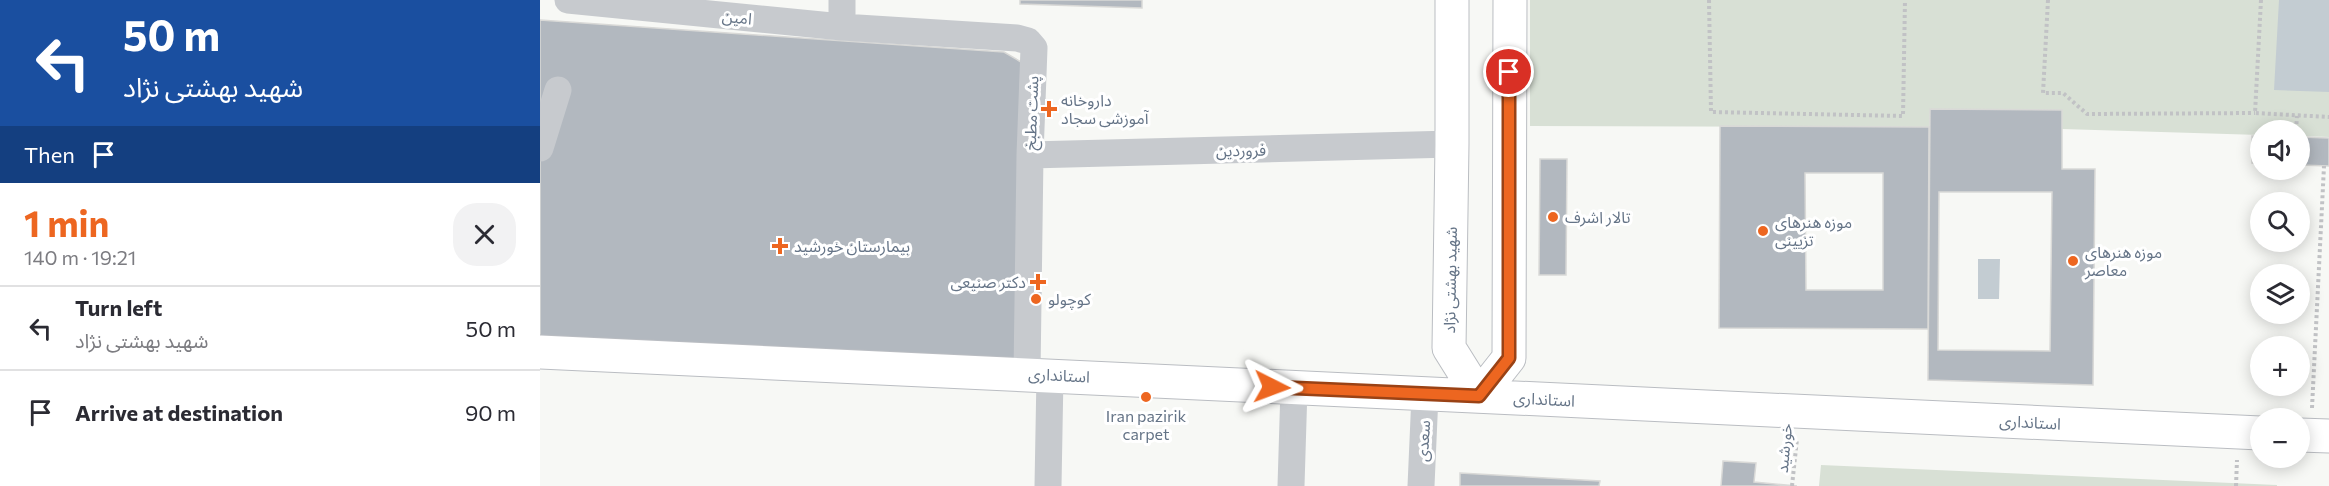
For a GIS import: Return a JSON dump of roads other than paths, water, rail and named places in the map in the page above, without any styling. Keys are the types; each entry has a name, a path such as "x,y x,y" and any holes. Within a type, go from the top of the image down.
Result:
{"main road":[{"name":"شهید بهشتی نژاد","path":"1452,0 1449,348 1479,396"},
{"path":"1479,396 1509,358 1510,0"},
{"name":"استانداری","path":"540,352 1034,371 1425,395 2250,433"}],"street":[{"name":"امین","path":"568,0 842,27"},
{"path":"842,0 842,27"},
{"name":"پشت مطبخ","path":"842,27 1017,38 1028,41 1034,48 1030,155 1034,371 1048,486"},
{"path":"540,148 558,90"},
{"name":"فروردین","path":"1030,155 1452,144"},
{"name":"استانداری","path":"540,343 1034,371 2250,423"},
{"path":"1292,486 1294,388"},
{"name":"سعدی","path":"1421,486 1425,395"}],"place":[{"name":"داروخانه آموزشی سجاد","path":"1049,109"},
{"name":"تالار اشرف","path":"1553,217"},
{"name":"موزه هنرهای تزیینی","path":"1763,231"},
{"name":"بیمارستان خورشید","path":"780,246"},
{"name":"موزه هنرهای معاصر","path":"2073,261"},
{"name":"دکتر صنیعی","path":"1038,282"},
{"name":"کوچولو","path":"1036,299"},
{"name":"Iran pazirik carpet","path":"1146,397"}]}
